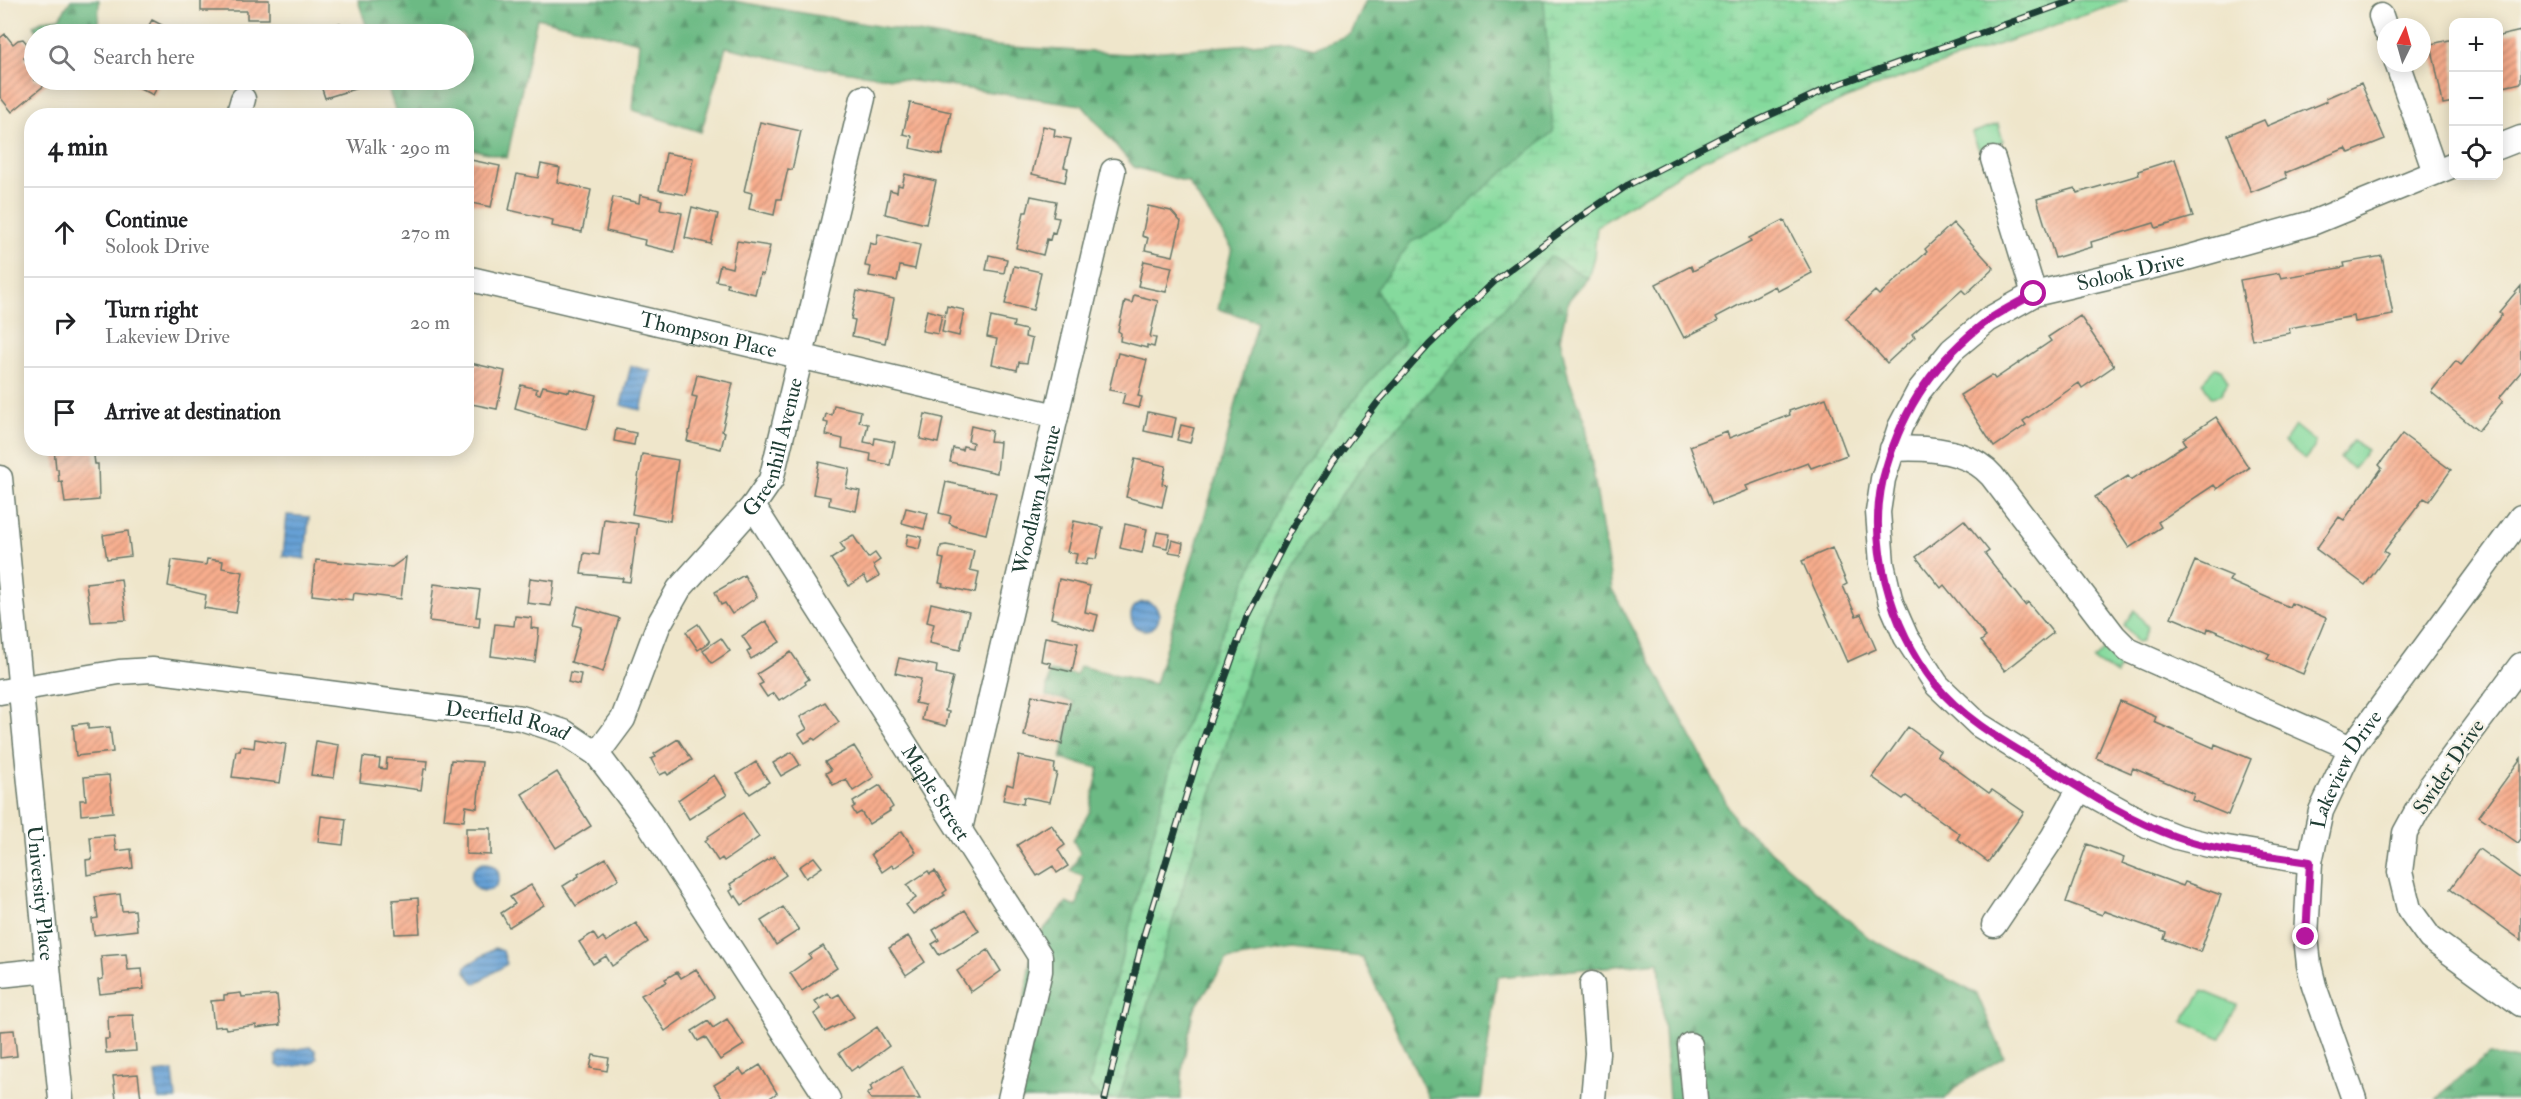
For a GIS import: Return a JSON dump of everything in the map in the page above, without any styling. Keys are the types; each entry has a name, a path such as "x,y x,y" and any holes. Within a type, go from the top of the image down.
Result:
{"street":[{"path":"2401,72 2444,168"},
{"name":"Greenhill Avenue","path":"597,754 623,719 658,626 679,589 753,506 771,480 863,98"},
{"path":"2503,145 2521,138"},
{"path":"1994,159 2034,294"},
{"name":"Solook Drive","path":"2310,862 2209,846 2147,825 2080,788 1979,724 1936,685 1906,637 1891,603 1881,554 1878,512 1883,479 1892,449 1918,391 1952,350 1988,320 2034,294 2165,263 2312,223 2444,168"},
{"name":"Woodlawn Avenue","path":"960,829 1113,171"},
{"name":"Thompson Place","path":"474,280 1056,416"},
{"path":"1892,449 1916,447 1951,453 1981,465 1992,476 2114,636 2128,650 2351,748"},
{"name":"University Place","path":"0,478 11,690 48,970 62,1099"},
{"name":"Maple Street","path":"753,506 1040,956 1040,971 1010,1099"},
{"name":"Lakeview Drive","path":"2354,1099 2314,986 2309,965 2306,937 2310,862 2321,811 2351,748 2521,517"},
{"name":"Swider Drive","path":"2521,665 2430,787 2405,833 2400,872 2409,909 2430,938 2521,1004"},
{"name":"Deerfield Road","path":"11,690 119,672 152,670 521,718 564,732 597,754 646,819 828,1099"},
{"path":"1994,925 2053,837 2080,788"},
{"path":"0,975 48,970"},
{"path":"1592,984 1597,1053 1593,1099"},
{"path":"1690,1045 1695,1099"}],"green space":[{"path":"71,0 99,0 98,24 36,24 44,20 59,18"},
{"path":"358,0 728,0 993,46 1127,54 1288,41 1314,48 1351,34 1366,0 1544,0 1554,132 1451,223 1411,242 1405,340 1339,418 1281,500 1203,677 1171,765 1089,1085 1103,1099 1010,1099 1033,942 1066,903 1077,907 1084,877 1071,871 1080,853 1073,840 1090,811 1099,768 1061,759 1074,702 1046,696 1049,671 1076,675 1080,666 1155,684 1224,451 1257,321 1218,309 1232,248 1188,182 1134,167 1082,105 814,67 726,47 701,132 633,110 639,42 537,18 507,158 474,150 474,108 395,108 388,90 474,90 474,24 366,24"},
{"path":"1544,0 2128,0 1871,88 1694,164 1597,226 1594,256 1588,278 1550,256 1367,461 1307,540 1257,642 1119,1099 1103,1099 1089,1085 1171,765 1203,677 1281,500 1339,418 1405,340 1376,290 1411,242 1451,223 1476,195 1553,132"},
{"path":"1998,124 2003,141 1979,150 1972,133"},
{"path":"1550,256 1588,278 1568,301 1560,339 1569,380 1585,420 1612,589 1736,821 1869,938 1977,994 2004,1057 1957,1086 1945,1099 1669,1099 1659,962 1497,977 1481,1099 1429,1099 1362,957 1293,949 1227,960 1193,1011 1183,1065 1181,1099 1119,1099 1257,642 1307,540 1367,461"},
{"path":"2215,368 2221,369 2228,382 2220,395 2211,397 2202,382"},
{"path":"2295,426 2315,442 2314,448 2305,459 2284,442"},
{"path":"2353,441 2367,450 2353,469 2340,458"},
{"path":"2134,610 2148,627 2142,641 2137,642 2124,625"},
{"path":"2105,648 2122,660 2116,675 2094,660"},
{"path":"2203,991 2237,1005 2221,1038 2183,1022"},
{"path":"2490,1054 2521,1061 2521,1099 2437,1099 2445,1090"}],"water":[{"path":"631,366 651,371 641,410 621,405"},
{"path":"287,515 309,517 305,559 283,556"},
{"path":"1145,602 1155,606 1159,616 1155,626 1145,630 1135,626 1131,616 1135,606"},
{"path":"485,863 495,867 499,877 495,887 485,891 475,887 471,877 475,867"},
{"path":"495,948 503,951 507,964 475,984 465,971 466,966"},
{"path":"310,1047 315,1050 317,1058 313,1063 282,1068 277,1065 276,1056 280,1052"},
{"path":"173,1071 176,1099 158,1099 155,1073"}],"building":[{"path":"201,0 269,0 269,19 247,19 247,11 201,11"},
{"path":"2521,31 2521,83 2503,87 2503,72 2503,35"},
{"path":"5,34 13,44 18,40 24,40 24,90 39,90 12,112 0,97 0,38"},
{"path":"2449,40 2449,103 2443,104 2431,44"},
{"path":"2361,83 2385,139 2349,153 2346,148 2285,173 2287,178 2251,192 2228,135 2264,120 2267,126 2327,101 2326,98"},
{"path":"144,90 156,90 153,95"},
{"path":"322,90 351,90 325,98"},
{"path":"910,103 951,112 942,155 910,148 912,136 903,134"},
{"path":"760,122 801,131 792,170 788,169 781,199 777,199 774,215 749,209 752,193 744,191"},
{"path":"1043,126 1055,129 1054,136 1071,139 1064,167 1068,168 1065,182 1032,174"},
{"path":"666,153 693,158 686,195 659,190"},
{"path":"2175,159 2193,217 2156,228 2154,223 2091,242 2092,247 2055,258 2037,199 2075,188 2077,193 2139,175 2138,171"},
{"path":"474,161 500,166 491,207 474,204"},
{"path":"541,164 560,168 557,182 591,190 582,232 552,226 553,220 509,210 517,174 538,178"},
{"path":"905,174 936,181 926,224 885,214 890,190 897,192 898,185 902,186"},
{"path":"640,195 662,200 660,209 682,213 674,252 644,245 645,240 606,231 613,197 639,203"},
{"path":"1031,196 1056,201 1053,217 1059,218 1055,233 1052,232 1050,240 1047,239 1043,255 1016,248 1024,212 1027,212"},
{"path":"1148,206 1171,211 1181,222 1173,256 1145,250 1148,238 1142,236"},
{"path":"692,207 718,214 711,244 685,238"},
{"path":"1784,220 1812,273 1778,291 1775,286 1716,317 1718,321 1684,338 1656,284 1691,266 1693,271 1751,241 1749,238"},
{"path":"1953,223 1994,268 1966,294 1962,290 1912,334 1915,337 1887,363 1846,318 1875,291 1879,295 1927,252 1925,249"},
{"path":"878,234 920,245 915,269 900,266 897,281 869,276 871,267 865,266 870,243 876,245"},
{"path":"737,241 770,246 763,275 760,274 755,294 727,287 728,283 716,281 720,265 732,268"},
{"path":"989,255 1007,259 1004,273 986,270"},
{"path":"2382,256 2393,315 2355,322 2354,316 2289,328 2290,333 2252,340 2240,280 2279,273 2281,278 2345,267 2344,263"},
{"path":"1144,261 1172,267 1166,292 1138,286"},
{"path":"1014,266 1041,272 1033,310 1005,304"},
{"path":"2521,286 2521,372 2499,398 2503,401 2478,431 2431,392 2456,361 2461,365 2502,315 2499,312"},
{"path":"857,291 894,299 885,343 852,336 855,320 851,319"},
{"path":"1134,295 1158,301 1150,337 1156,338 1154,347 1147,345 1147,348 1120,341 1121,333 1118,331 1125,301 1132,303"},
{"path":"947,306 964,310 959,336 942,332"},
{"path":"927,310 942,314 938,334 922,331"},
{"path":"2080,316 2114,366 2082,388 2079,383 2023,421 2026,425 1994,447 1960,395 1992,375 1995,379 2051,341 2048,337"},
{"path":"991,317 1014,322 1013,327 1026,330 1025,337 1032,339 1027,363 1019,362 1017,370 992,364 997,339 987,337"},
{"path":"1118,353 1147,360 1138,396 1142,397 1139,408 1122,404 1125,393 1109,390"},
{"path":"474,364 505,371 497,409 474,405"},
{"path":"697,375 733,383 722,431 725,432 721,449 687,441 697,397 692,396"},
{"path":"521,385 537,389 536,393 540,394 543,386 596,395 587,429 535,416 535,414 515,408"},
{"path":"1826,398 1847,455 1811,468 1808,463 1746,486 1748,490 1712,504 1690,446 1727,432 1729,438 1790,415 1789,411"},
{"path":"834,405 861,411 859,422 868,424 864,442 874,444 875,438 895,442 890,465 870,461 871,454 842,448 843,439 826,435 828,423 824,422 826,414 832,415"},
{"path":"1148,412 1176,418 1172,437 1144,431"},
{"path":"925,414 943,418 938,443 920,439"},
{"path":"2216,417 2249,468 2217,489 2214,485 2158,522 2161,527 2129,548 2095,497 2128,476 2131,480 2186,444 2183,439"},
{"path":"1181,425 1194,428 1190,443 1177,440"},
{"path":"971,426 992,431 990,441 1000,442 997,473 950,462 953,448 962,450 963,446 972,448 973,442 968,441"},
{"path":"616,429 636,433 634,445 614,441"},
{"path":"2402,434 2451,470 2429,501 2424,498 2384,551 2388,554 2365,585 2316,549 2339,517 2344,520 2382,468 2379,465"},
{"path":"642,454 678,460 670,521 632,514"},
{"path":"55,456 94,456 95,464 98,464 99,500 65,503 62,481 59,482 58,469 56,469"},
{"path":"1135,459 1166,466 1162,484 1167,485 1162,507 1126,497"},
{"path":"819,462 850,469 846,488 860,491 856,511 829,505 830,497 813,494"},
{"path":"946,482 996,493 986,534 957,527 949,523 951,516 939,513"},
{"path":"906,508 928,513 924,529 902,523"},
{"path":"604,519 638,524 630,582 622,581 623,578 581,574 584,553 599,555"},
{"path":"1964,520 1989,551 1985,554 2025,605 2028,602 2053,633 2005,671 1981,641 1986,637 1944,585 1941,588 1916,557"},
{"path":"1074,521 1103,527 1096,559 1088,558 1086,565 1075,563 1077,554 1067,552"},
{"path":"1125,524 1147,529 1142,553 1120,548"},
{"path":"128,531 131,556 107,559 103,535"},
{"path":"1157,532 1170,534 1167,548 1154,545"},
{"path":"908,534 922,537 919,549 906,546"},
{"path":"853,535 868,558 875,553 880,560 873,565 879,576 868,583 864,576 849,586 831,559 845,550 840,543"},
{"path":"1172,540 1183,543 1181,554 1169,552"},
{"path":"941,546 974,550 970,570 979,572 975,593 942,586 943,584 939,583 944,559 939,558"},
{"path":"1832,548 1847,584 1843,586 1856,616 1861,614 1876,649 1847,662 1802,561"},
{"path":"406,557 401,599 354,593 353,600 312,595 316,560 392,567"},
{"path":"207,559 223,561 222,568 243,572 236,613 204,608 206,595 168,586 172,560 206,565"},
{"path":"2195,561 2232,576 2229,581 2289,607 2291,603 2326,618 2303,674 2267,659 2270,654 2208,628 2207,632 2171,617"},
{"path":"744,575 757,597 732,614 725,603 721,605 715,592"},
{"path":"530,578 554,581 551,606 527,603"},
{"path":"121,579 126,620 91,622 86,583"},
{"path":"1059,579 1090,586 1085,612 1098,615 1094,631 1051,618"},
{"path":"434,584 480,590 476,617 480,617 479,627 429,621"},
{"path":"931,603 969,612 960,650 929,643 934,624 927,622"},
{"path":"578,606 619,618 603,672 571,662 581,627 573,625"},
{"path":"515,616 532,618 531,628 539,629 535,662 491,656 495,624 514,626"},
{"path":"766,621 780,642 751,659 747,652 751,649 742,636"},
{"path":"698,624 710,642 698,650 686,632"},
{"path":"1045,637 1078,643 1072,672 1050,667 1051,663 1041,661"},
{"path":"721,638 730,651 712,663 703,650"},
{"path":"791,652 809,679 805,682 806,684 784,699 779,700 774,693 767,697 759,685 763,683 757,674"},
{"path":"899,658 937,666 936,673 953,677 945,711 949,712 946,726 922,720 925,705 915,703 921,679 895,673"},
{"path":"570,672 581,674 579,685 568,682"},
{"path":"1032,695 1070,703 1062,744 1024,736"},
{"path":"2120,701 2156,717 2154,722 2214,748 2215,744 2251,759 2228,815 2192,800 2194,794 2133,768 2131,773 2096,758"},
{"path":"825,702 839,722 815,740 813,738 805,743 799,734 807,729 800,717"},
{"path":"88,723 88,729 110,727 113,752 76,756 73,725"},
{"path":"1908,727 1940,751 1937,755 1989,793 1992,790 2024,812 1988,862 1957,839 1960,834 1906,796 1903,799 1872,777"},
{"path":"255,739 286,744 280,783 232,777 236,751 240,751 241,746 254,748"},
{"path":"678,739 692,760 668,775 666,772 660,775 651,759 656,757 654,754"},
{"path":"316,741 339,745 334,778 311,775"},
{"path":"854,746 874,777 853,791 846,779 833,785 826,773 831,770 825,762"},
{"path":"792,752 800,765 781,776 773,763"},
{"path":"1019,756 1055,764 1054,772 1057,773 1050,802 1024,797 1023,804 1003,800 1007,784 1013,786"},
{"path":"363,757 380,759 379,768 386,769 387,758 428,761 427,769 424,769 421,790 360,782"},
{"path":"2521,758 2521,839 2518,843 2479,816"},
{"path":"451,760 482,762 477,808 466,806 464,821 444,819"},
{"path":"756,762 769,782 750,794 737,774"},
{"path":"557,772 591,826 556,848 522,794"},
{"path":"109,775 113,812 81,815 80,800 86,800 84,777"},
{"path":"714,775 727,795 689,819 678,800"},
{"path":"880,785 893,807 869,824 861,812 856,815 852,808 855,806 853,802"},
{"path":"743,813 759,837 724,861 722,858 718,861 705,841 707,837"},
{"path":"321,816 346,819 343,845 318,842"},
{"path":"1051,824 1065,845 1058,850 1068,866 1057,873 1053,866 1037,876 1017,845"},
{"path":"466,828 491,828 491,855 466,854"},
{"path":"902,831 916,852 894,868 892,865 882,872 871,854"},
{"path":"114,835 116,851 131,849 133,868 87,875 86,860 92,859 90,837"},
{"path":"2087,844 2124,858 2122,863 2153,875 2183,886 2185,882 2221,895 2200,952 2164,939 2166,933 2104,911 2102,915 2066,902"},
{"path":"2479,849 2521,879 2521,940 2450,889"},
{"path":"774,856 786,875 742,905 730,891 733,889 730,884"},
{"path":"814,857 822,867 806,878 799,867"},
{"path":"606,858 619,879 576,906 563,886 579,876 578,874"},
{"path":"928,871 930,874 935,871 947,890 943,893 945,895 913,914 906,905 916,898 907,885"},
{"path":"531,885 544,905 509,927 501,913 515,904 510,897"},
{"path":"120,894 122,911 135,910 137,930 94,935 92,919 98,918 95,897"},
{"path":"418,898 420,933 395,934 393,900"},
{"path":"783,907 799,930 776,945 761,921"},
{"path":"965,910 979,931 939,955 932,944 939,940 933,930"},
{"path":"636,923 648,942 612,966 606,956 593,964 579,942 593,933 598,941 603,937 606,942"},
{"path":"908,936 925,962 906,975 889,948"},
{"path":"823,946 837,968 802,991 790,973 811,958 809,955"},
{"path":"988,950 1001,971 971,992 957,971"},
{"path":"126,954 128,970 142,969 144,989 100,994 98,980 103,979 101,956"},
{"path":"696,969 714,997 665,1031 641,995 667,982 665,979 677,972 681,978"},
{"path":"241,993 242,997 277,995 280,1025 226,1029 225,1026 214,1027 211,1001 224,1000 224,995"},
{"path":"828,993 832,998 839,994 854,1017 825,1032 814,1014 821,1009 815,1001"},
{"path":"133,1015 136,1051 106,1053 105,1039 109,1039 108,1016"},
{"path":"727,1019 744,1045 720,1060 705,1037 698,1041 692,1031 708,1021 713,1028"},
{"path":"877,1027 889,1046 859,1068 858,1066 851,1071 839,1053"},
{"path":"14,1030 17,1056 0,1058 0,1031"},
{"path":"593,1055 609,1058 607,1071 590,1068"},
{"path":"760,1065 777,1093 768,1099 723,1099 714,1085 740,1069 744,1075"},
{"path":"902,1066 920,1099 871,1099 867,1094 872,1090 870,1086"},
{"path":"138,1074 141,1099 116,1099 113,1076"}],"railway":[{"path":"1105,1099 1143,938 1203,740 1248,614 1291,531 1333,462 1378,402 1429,345 1496,280 1577,219 1628,185 1720,138 1833,86 2074,0"}],"route":[{"path":"2034,294 1988,320 1952,350 1918,391 1900,427 1883,479 1878,512 1882,564 1891,603 1906,637 1936,685 1979,724 2080,788 2147,825 2177,837 2209,846 2310,862 2306,937"}]}
